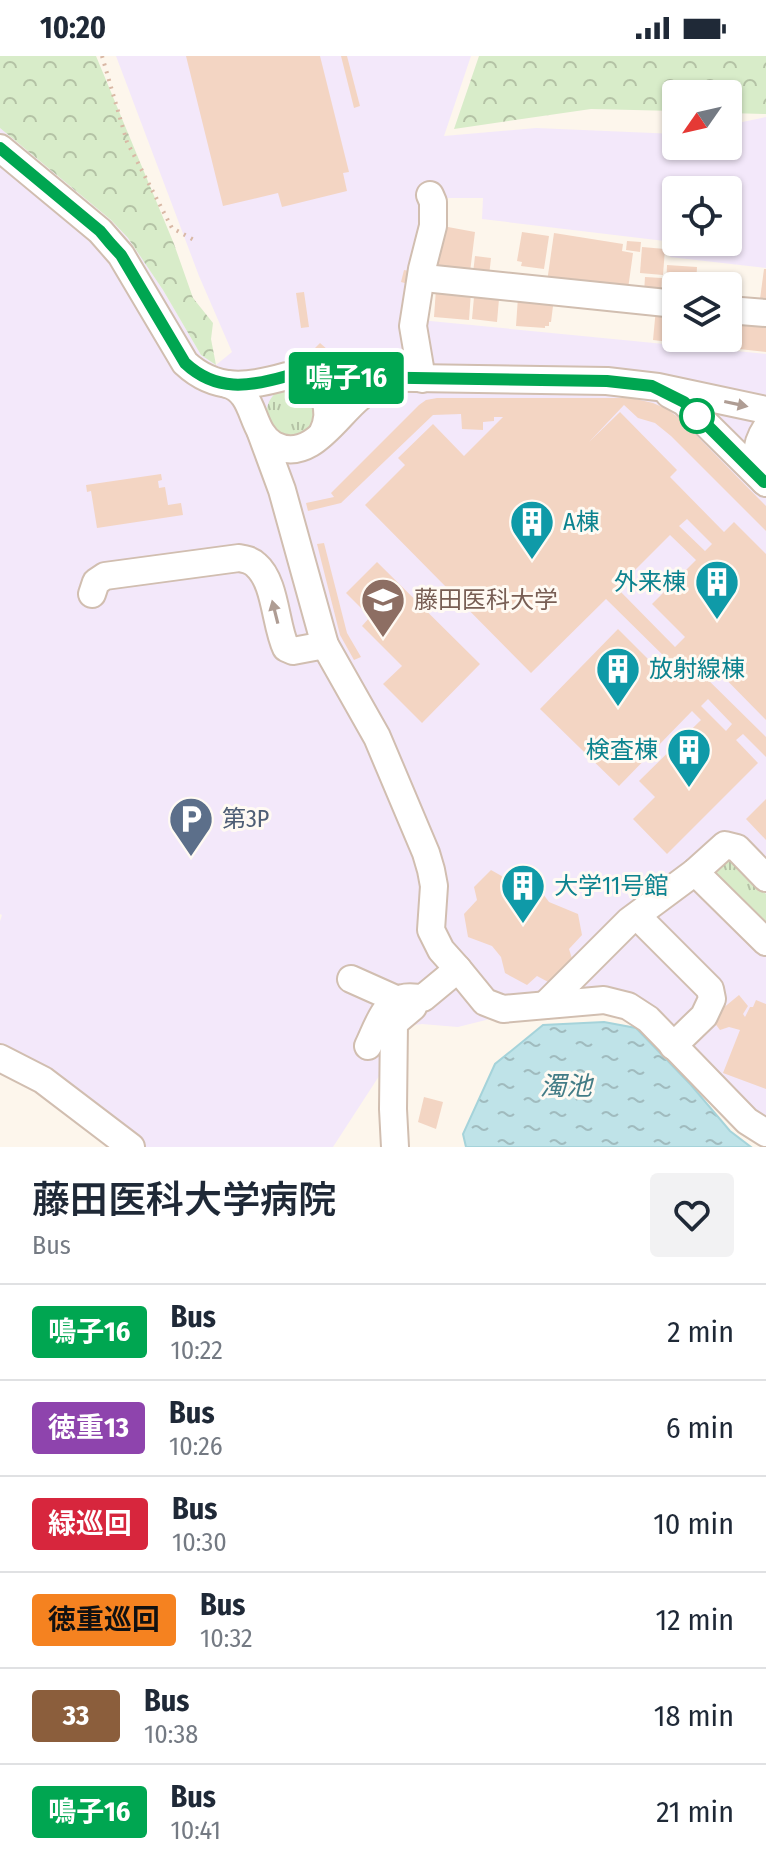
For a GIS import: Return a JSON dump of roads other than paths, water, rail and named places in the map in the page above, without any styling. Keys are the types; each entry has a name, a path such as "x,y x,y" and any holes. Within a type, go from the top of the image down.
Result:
{"street":[{"path":"0,148 100,231 121,255 185,363 196,373 234,386 244,394 282,490 325,645 377,737 426,853 434,886 431,930 441,950 485,1002 503,1009 604,1000 628,1006 648,1019 747,1121 766,1133"},
{"path":"422,379 413,326 433,226 430,195"},
{"path":"434,279 662,303"},
{"path":"742,311 766,313"},
{"path":"227,384 258,384 281,378 299,377 308,380 321,392 328,408 326,426 319,437 305,447 293,450 269,442 258,427 255,409 258,397 265,387 281,378 393,379 422,379 607,381 652,386 766,410"},
{"path":"282,490 293,463 319,437 360,397 393,379"},
{"path":"652,386 684,402 765,482"},
{"path":"765,482 758,470 756,456 758,443 766,428"},
{"path":"92,594 96,582 105,576 239,558 254,562 264,576 286,648 293,651 325,645"},
{"path":"545,1005 637,916 725,845 737,848 766,878"},
{"path":"695,872 766,942"},
{"path":"637,916 710,989 712,999 704,1016 673,1046"},
{"path":"593,958 591,976 598,989 612,1002"},
{"path":"368,1046 391,1003 410,999 458,969"},
{"path":"351,979 410,999"},
{"path":"395,1147 394,1023 410,999"},
{"path":"0,1058 43,1080 131,1147"}],"water":[{"name":"濁池","path":"604,1022 636,1028 730,1131 751,1147 466,1147 463,1134 495,1064 543,1025"}],"place":[{"name":"A棟","path":"532,561"},
{"name":"外来棟","path":"717,621"},
{"name":"藤田医科大学","path":"383,639"},
{"name":"放射線棟","path":"618,708"},
{"name":"検査棟","path":"689,789"},
{"name":"第3P","path":"191,858"},
{"name":"大学11号館","path":"523,925"}]}
